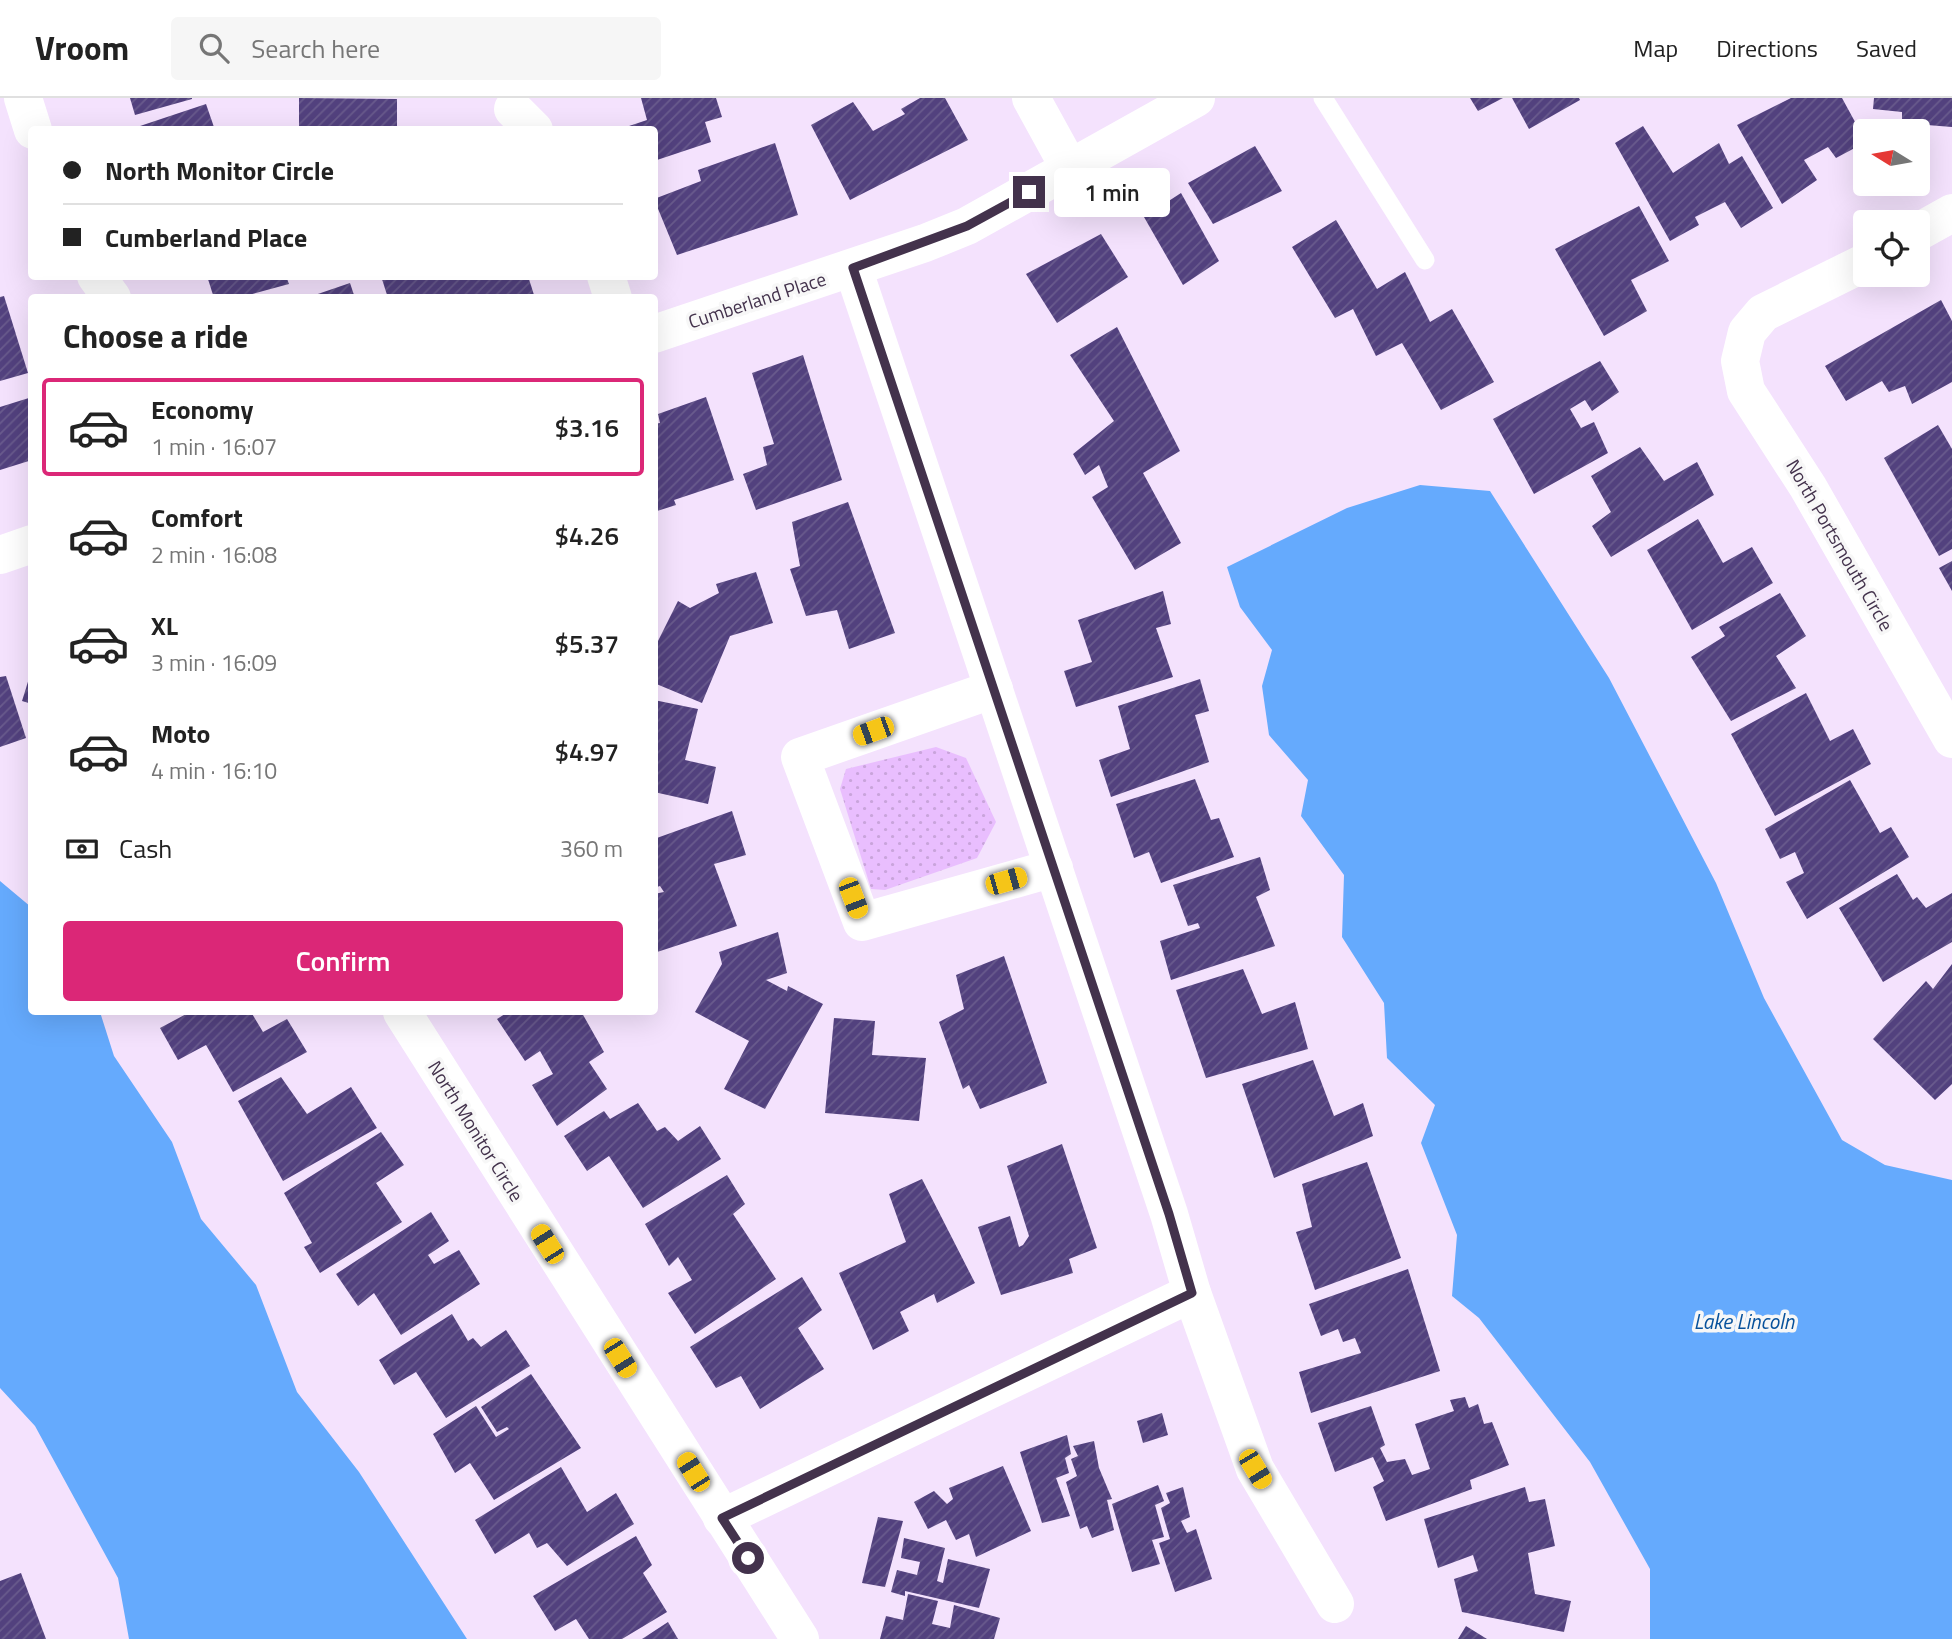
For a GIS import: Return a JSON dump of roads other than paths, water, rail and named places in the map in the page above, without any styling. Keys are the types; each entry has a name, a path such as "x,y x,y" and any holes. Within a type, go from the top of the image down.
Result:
{"street":[{"path":"23,98 32,126"},
{"path":"1031,98 1070,169"},
{"name":"Cumberland Place","path":"658,333 853,268 967,226 1196,98"},
{"path":"1930,225 1952,213"},
{"path":"853,268 1169,1214 1192,1293 1255,1469 1335,1604"},
{"name":"North Portsmouth Circle","path":"1853,268 1763,313 1747,332 1742,348 1741,361 1746,391 1808,487 1952,739"},
{"path":"0,555 28,545"},
{"path":"994,689 800,757 862,922 1054,868"},
{"name":"North Monitor Circle","path":"404,1015 800,1639"},
{"path":"722,1518 1192,1293"}],"lane":[{"path":"1323,98 1425,260"}],"water":[{"name":"Lake Lincoln","path":"1420,485 1490,491 1609,678 1716,883 1764,998 1842,1140 1885,1165 1952,1180 1952,1639 1650,1639 1650,1569 1590,1462 1479,1318 1452,1296 1457,1235 1421,1143 1435,1105 1387,1058 1384,1003 1342,937 1344,875 1301,816 1308,780 1269,735 1262,686 1272,650 1240,607 1227,567 1347,508"},
{"path":"0,881 28,904 28,1015 101,1015 114,1056 172,1142 201,1219 256,1285 297,1392 359,1472 467,1639 129,1639 118,1578 35,1426 0,1388"}]}
